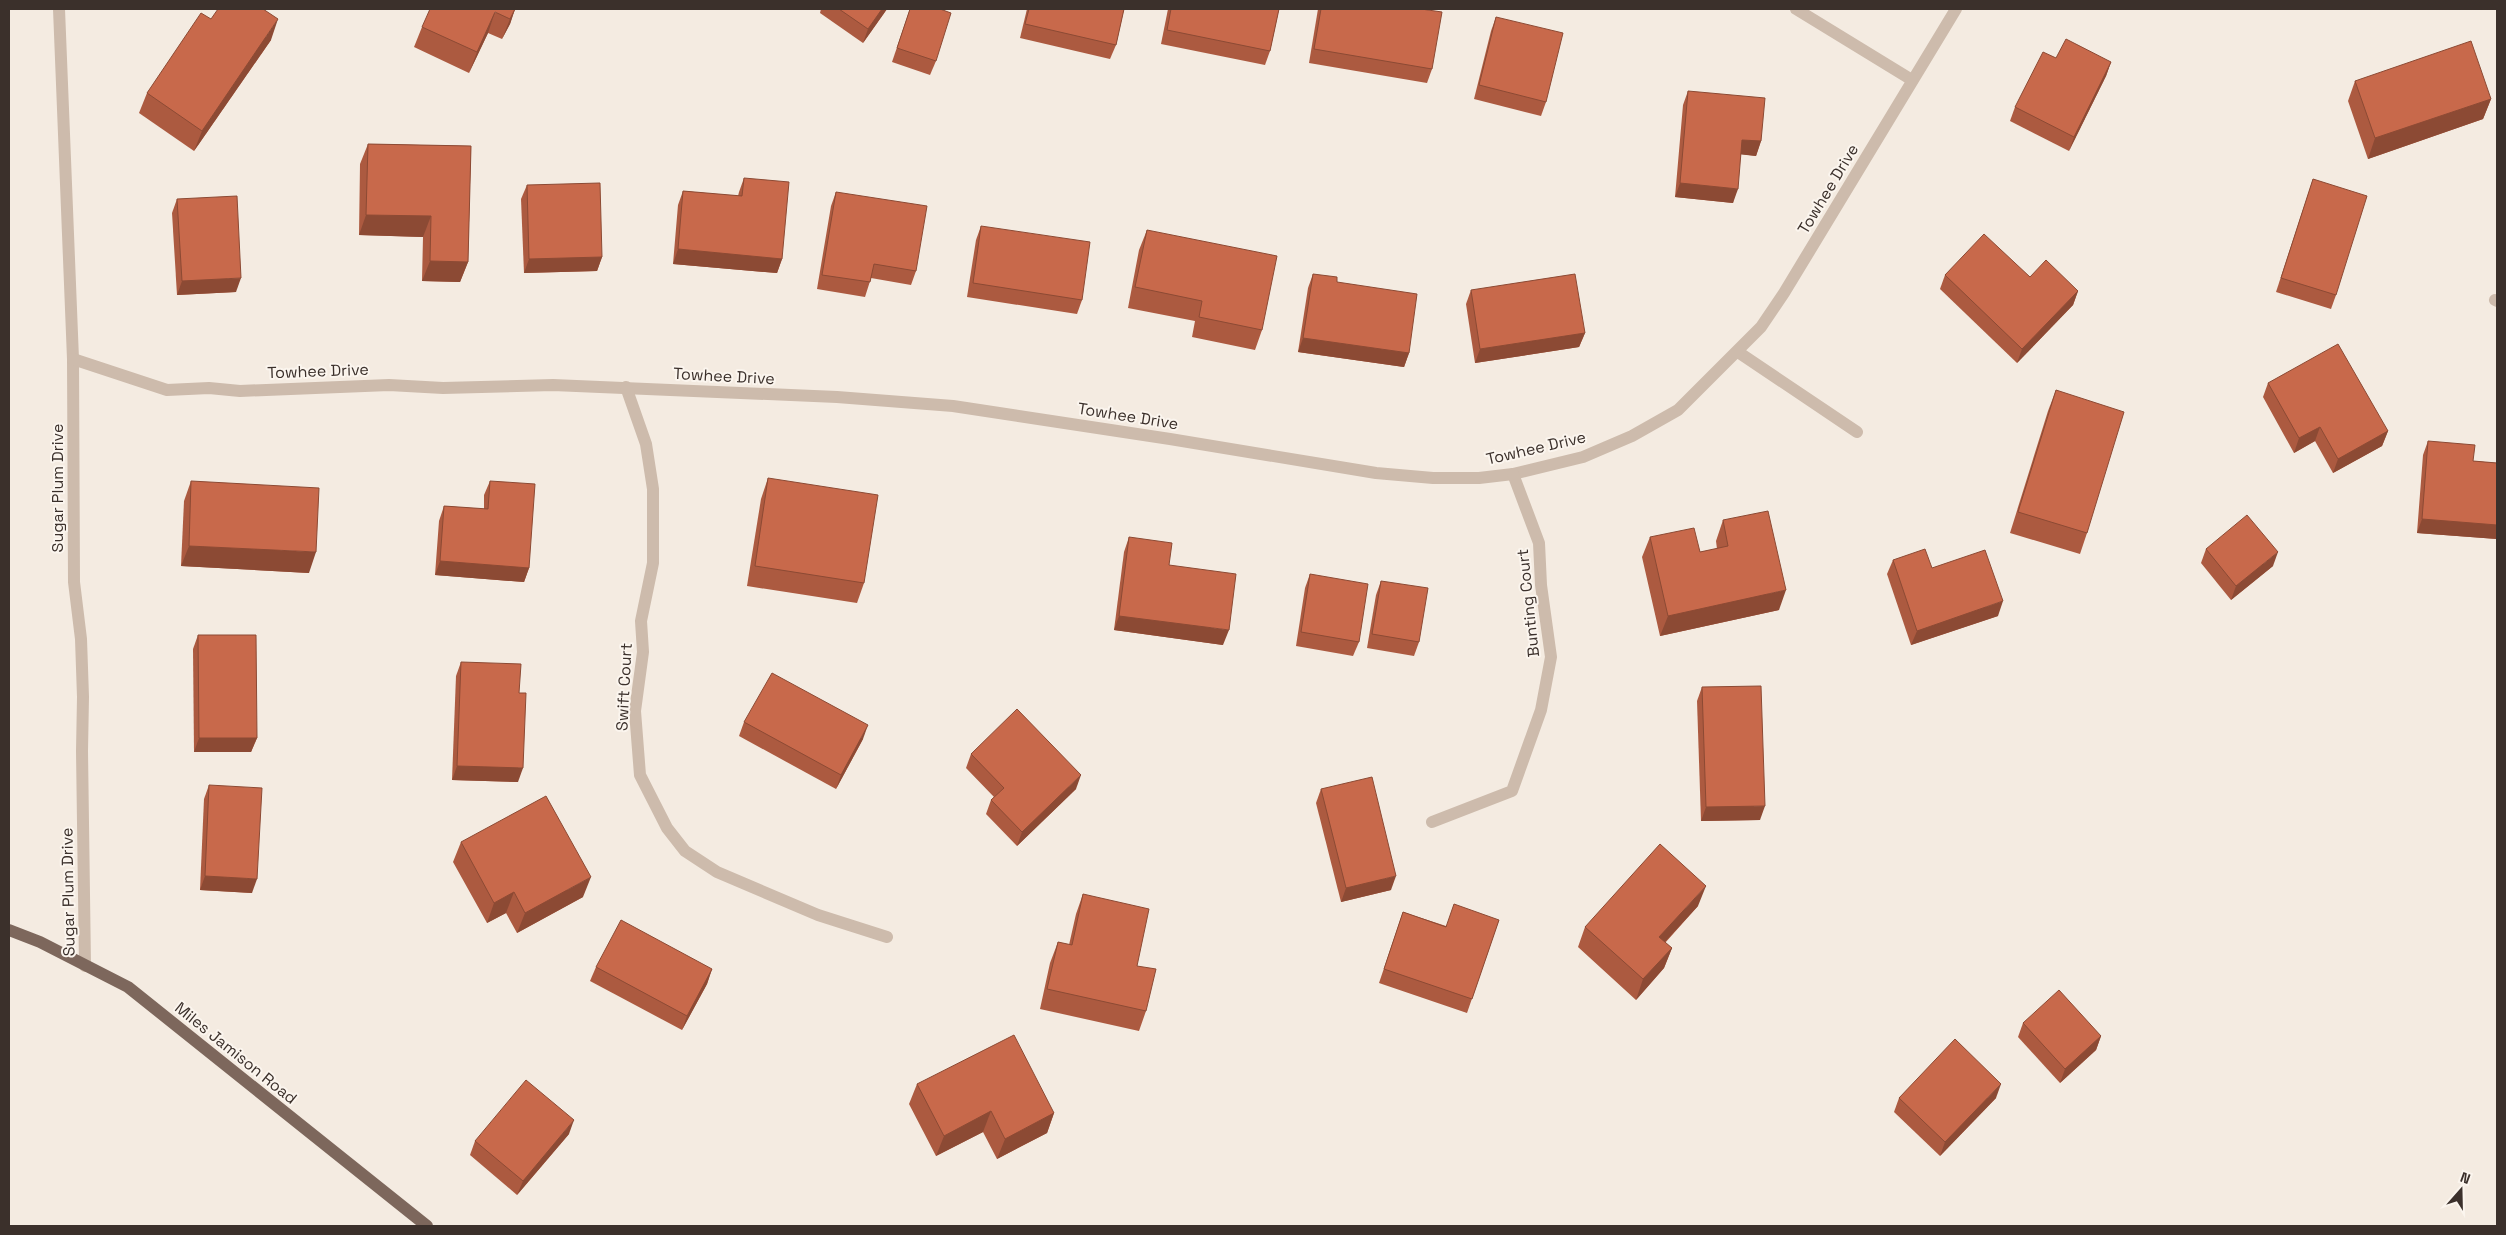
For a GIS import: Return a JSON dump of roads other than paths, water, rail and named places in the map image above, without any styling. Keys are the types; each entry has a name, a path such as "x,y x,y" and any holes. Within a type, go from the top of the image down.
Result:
{"main road":[{"name":"Miles Jamison Road","path":"9,930 40,942 128,988 427,1226"}],"street":[{"name":"Sugar Plum Drive","path":"59,9 73,360 74,582 81,639 83,697 85,966"},
{"path":"1796,9 1912,80"},
{"name":"Towhee Drive","path":"73,360 168,390 209,388 240,390 389,385 442,388 553,385 837,397 953,406 1376,473 1433,478 1479,478 1513,474 1583,457 1632,436 1678,410 1738,352 1761,327 1784,292 1956,9"},
{"path":"1738,352 1858,432"},
{"name":"Swift Court","path":"626,387 646,444 652,489 653,563 641,621 643,652 636,711 640,775 666,828 685,851 709,867 769,896 887,937"},
{"name":"Bunting Court","path":"1432,822 1512,791 1541,710 1552,657 1541,585 1538,543 1513,474"}]}
